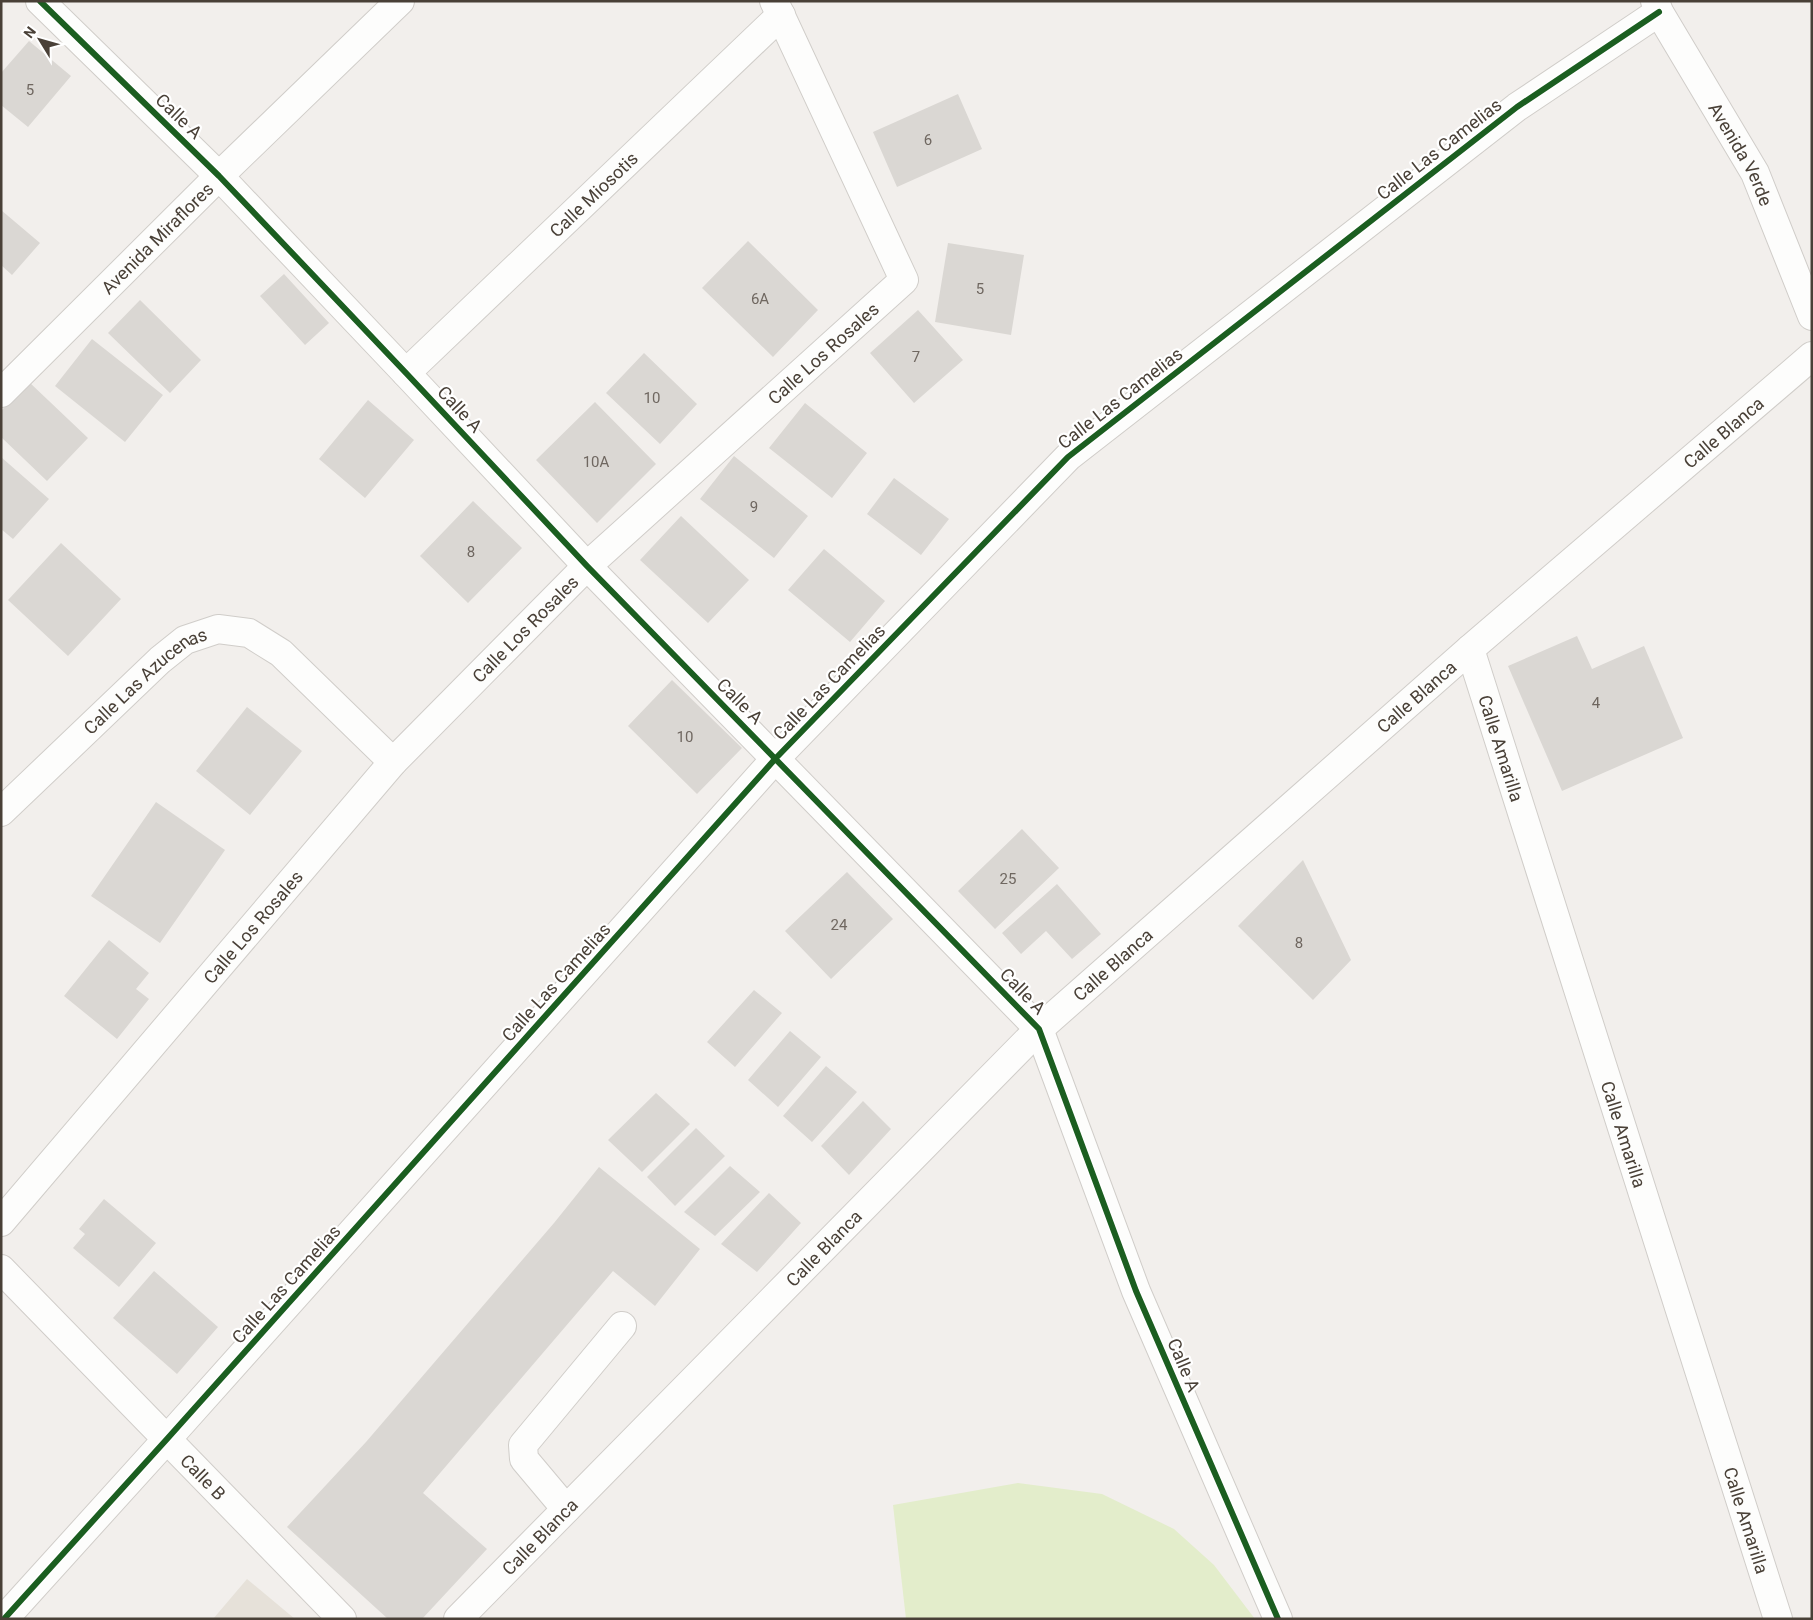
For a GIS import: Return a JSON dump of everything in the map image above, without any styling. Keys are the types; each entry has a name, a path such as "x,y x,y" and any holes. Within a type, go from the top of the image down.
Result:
{"street":[{"name":"Calle A","path":"40,1 219,176 587,566 1039,1029 1136,1291 1278,1619"},
{"name":"Avenida Miraflores","path":"1,393 219,176 400,1"},
{"name":"Avenida Verde","path":"1657,6 1755,173 1812,316"},
{"name":"Calle Las Camelias","path":"4,1619 776,758 1068,457 1517,108 1657,6"},
{"name":"Calle Miosotis","path":"406,373 777,8"},
{"name":"Calle Los Rosales","path":"1,1222 393,762 587,566 904,280 777,8"},
{"name":"Calle Blanca","path":"458,1619 1039,1029 1470,649 1812,356"},
{"name":"Calle Las Azucenas","path":"1,812 160,660 185,640 218,629 249,633 281,653 393,762"},
{"name":"Calle Amarilla","path":"1470,649 1778,1619"},
{"name":"Calle B","path":"1,1269 342,1619"},
{"path":"566,1509 524,1459 523,1444 622,1326"}],"shaded area":[{"path":"247,1579 295,1619 213,1619"}],"green space":[{"path":"1018,1483 1102,1494 1174,1529 1214,1565 1255,1619 906,1619 893,1505"}],"building":[{"path":"29,41 71,76 28,127 1,105 1,73"},
{"path":"958,94 982,149 897,187 873,132"},
{"path":"1,210 40,243 12,275 1,265"},
{"path":"748,241 818,310 773,357 702,288"},
{"path":"948,243 1024,255 1011,335 935,322"},
{"path":"284,274 329,323 305,345 260,296"},
{"path":"140,300 201,360 170,393 108,333"},
{"path":"918,310 963,360 914,403 870,353"},
{"path":"92,339 163,395 125,442 55,386"},
{"path":"644,353 697,404 660,444 606,393"},
{"path":"29,382 88,438 47,481 1,437 1,411"},
{"path":"368,400 414,440 365,498 319,459"},
{"path":"595,402 656,464 597,523 536,460"},
{"path":"805,403 867,453 832,498 769,448"},
{"path":"734,456 808,516 774,558 700,499"},
{"path":"1,457 49,499 13,539 1,529"},
{"path":"894,478 949,519 921,555 867,514"},
{"path":"473,501 522,548 468,603 420,556"},
{"path":"681,516 749,580 708,623 640,560"},
{"path":"61,543 121,599 68,656 8,600"},
{"path":"824,549 885,601 850,642 788,590"},
{"path":"1577,636 1592,669 1644,646 1683,738 1562,791 1508,666"},
{"path":"672,680 742,748 697,794 628,726"},
{"path":"247,707 302,751 250,815 196,771"},
{"path":"156,802 225,850 160,943 91,896"},
{"path":"1022,829 1059,868 995,929 958,891"},
{"path":"1303,860 1351,960 1313,1000 1238,926"},
{"path":"847,872 893,919 831,979 785,931"},
{"path":"1057,884 1101,934 1072,959 1046,931 1021,954 1002,933"},
{"path":"109,940 149,973 136,989 149,999 117,1039 64,996"},
{"path":"754,990 782,1013 735,1067 707,1042"},
{"path":"790,1031 821,1057 778,1107 748,1080"},
{"path":"826,1066 857,1092 812,1142 783,1116"},
{"path":"656,1093 690,1124 642,1172 608,1140"},
{"path":"863,1101 891,1129 849,1175 821,1146"},
{"path":"696,1128 725,1156 675,1206 647,1177"},
{"path":"730,1166 760,1192 715,1236 684,1212"},
{"path":"599,1167 700,1249 655,1306 613,1271 423,1493 487,1549 422,1619 388,1619 287,1527 366,1442 554,1223"},
{"path":"769,1193 801,1223 757,1272 721,1244"},
{"path":"104,1199 156,1243 119,1287 73,1248 85,1234 79,1229"},
{"path":"154,1271 218,1327 177,1374 113,1318"}],"cycle path":[{"path":"40,1 219,176 587,566 1039,1029 1136,1291 1278,1619"},
{"path":"4,1619 776,758 1068,457 1517,107 1659,12"}]}
